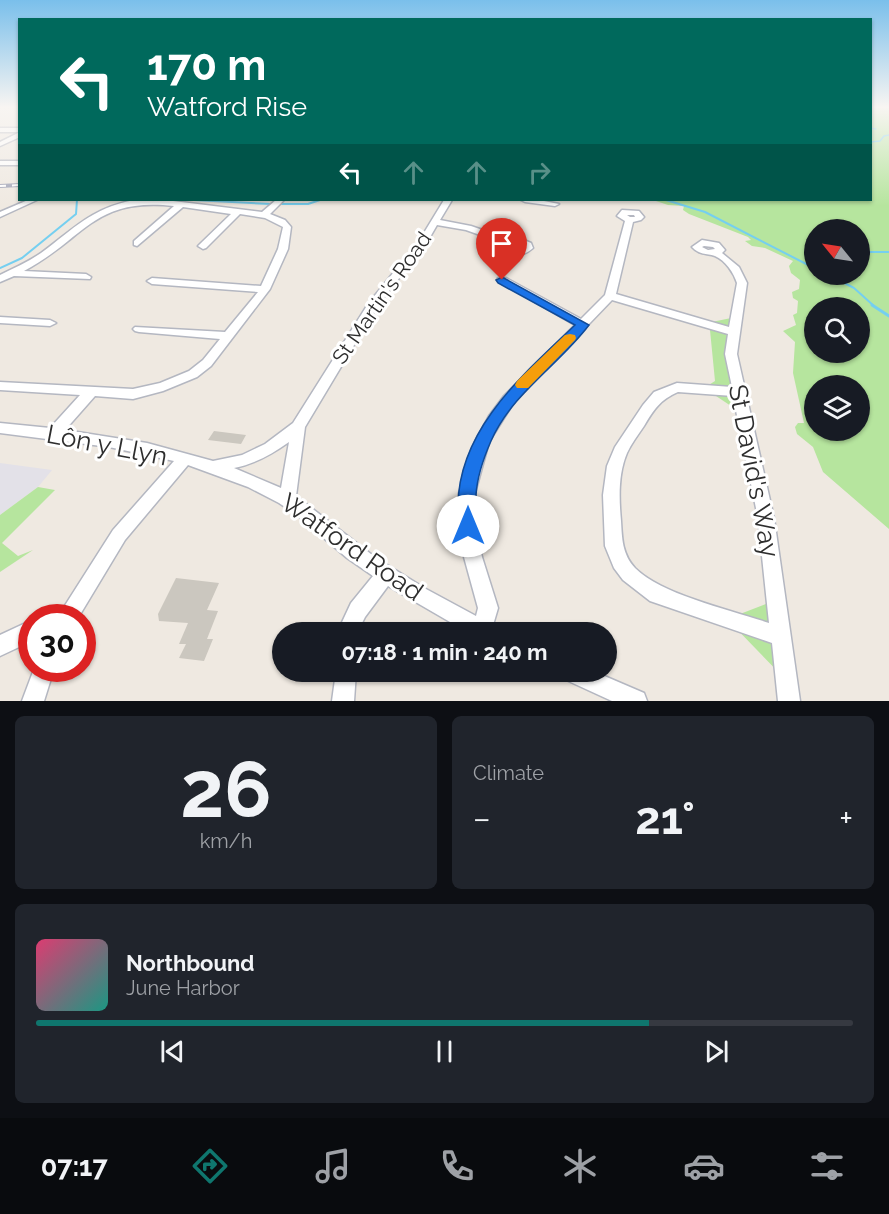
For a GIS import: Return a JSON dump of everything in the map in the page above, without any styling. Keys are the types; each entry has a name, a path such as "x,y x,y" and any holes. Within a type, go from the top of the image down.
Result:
{"street":[{"path":"0,163 18,163"},
{"path":"0,215 31,201"},
{"path":"0,279 45,255 102,212 118,206 162,201 264,215 284,223 288,233 276,268 265,289 207,363 193,374 163,387 133,394 0,386"},
{"path":"264,215 279,201"},
{"name":"St Martin's Road","path":"287,500 298,427 373,304 423,242 447,201"},
{"path":"532,201 555,204"},
{"path":"137,243 181,204"},
{"path":"203,246 238,212"},
{"path":"486,622 488,608 473,557 468,526 467,493 472,470 482,442 504,406 610,296 629,220"},
{"path":"435,222 468,228 502,240"},
{"name":"St David's Way","path":"717,253 740,275 742,283 731,354 766,519 789,701"},
{"path":"12,273 86,277"},
{"path":"502,280 583,325"},
{"path":"152,281 265,289"},
{"path":"610,296 733,332"},
{"path":"0,320 50,323"},
{"path":"139,329 228,336"},
{"path":"739,392 677,387 658,395 620,452 615,466 611,495 614,546 628,574 657,595 780,636"},
{"path":"54,433 92,391"},
{"name":"St Martin's Road","path":"213,467 245,460 298,427"},
{"name":"Lôn y Llyn","path":"0,428 54,433 213,467"},
{"path":"76,604 119,535 184,460"},
{"name":"Watford Road","path":"213,467 239,476 287,500 351,551 386,575 468,622"},
{"path":"352,622 358,610 386,575"},
{"path":"0,646 18,637"},
{"path":"33,701 40,682"},
{"path":"343,701 345,682"},
{"path":"593,682 636,701"}],"shaded area":[{"path":"0,463 52,470 38,487 0,515"}],"green space":[{"path":"872,141 889,141 889,529 823,472 813,447 806,441 870,441 870,375 804,375 804,423 793,373 795,342 783,331 796,325 793,315 797,313 798,301 793,298 792,292 799,289 800,280 791,273 789,266 793,261 765,248 752,246 745,241 751,240 748,237 689,214 683,210 684,206 668,205 656,201 872,201"},
{"path":"736,317 733,332 743,414 704,388 715,381 710,330 702,324"},
{"path":"798,423 804,423 804,440 797,434 795,427"},
{"path":"38,487 55,490 2,543 18,556 33,550 0,572 0,515"},
{"path":"776,600 787,681 727,619"}],"building":[{"path":"214,431 246,435 241,444 208,440"},
{"path":"176,578 219,583 207,610 218,611 207,639 213,639 204,661 179,658 186,644 179,644 188,623 159,621 158,614"}],"waterway":[{"path":"872,142 880,141"},
{"path":"0,268 22,258 76,214 77,201"},
{"path":"213,201 270,204"},
{"path":"282,204 308,204 317,201"},
{"path":"669,201 705,212 804,263"},
{"path":"870,252 889,252"},
{"path":"848,285 874,306"},
{"path":"872,305 889,316"}],"railway":[{"path":"0,186 18,185"}],"slow traffic":[{"path":"523,385 570,338"}],"route":[{"path":"468,526 467,493 472,470 482,442 494,420 532,375 583,325 502,280"}]}
